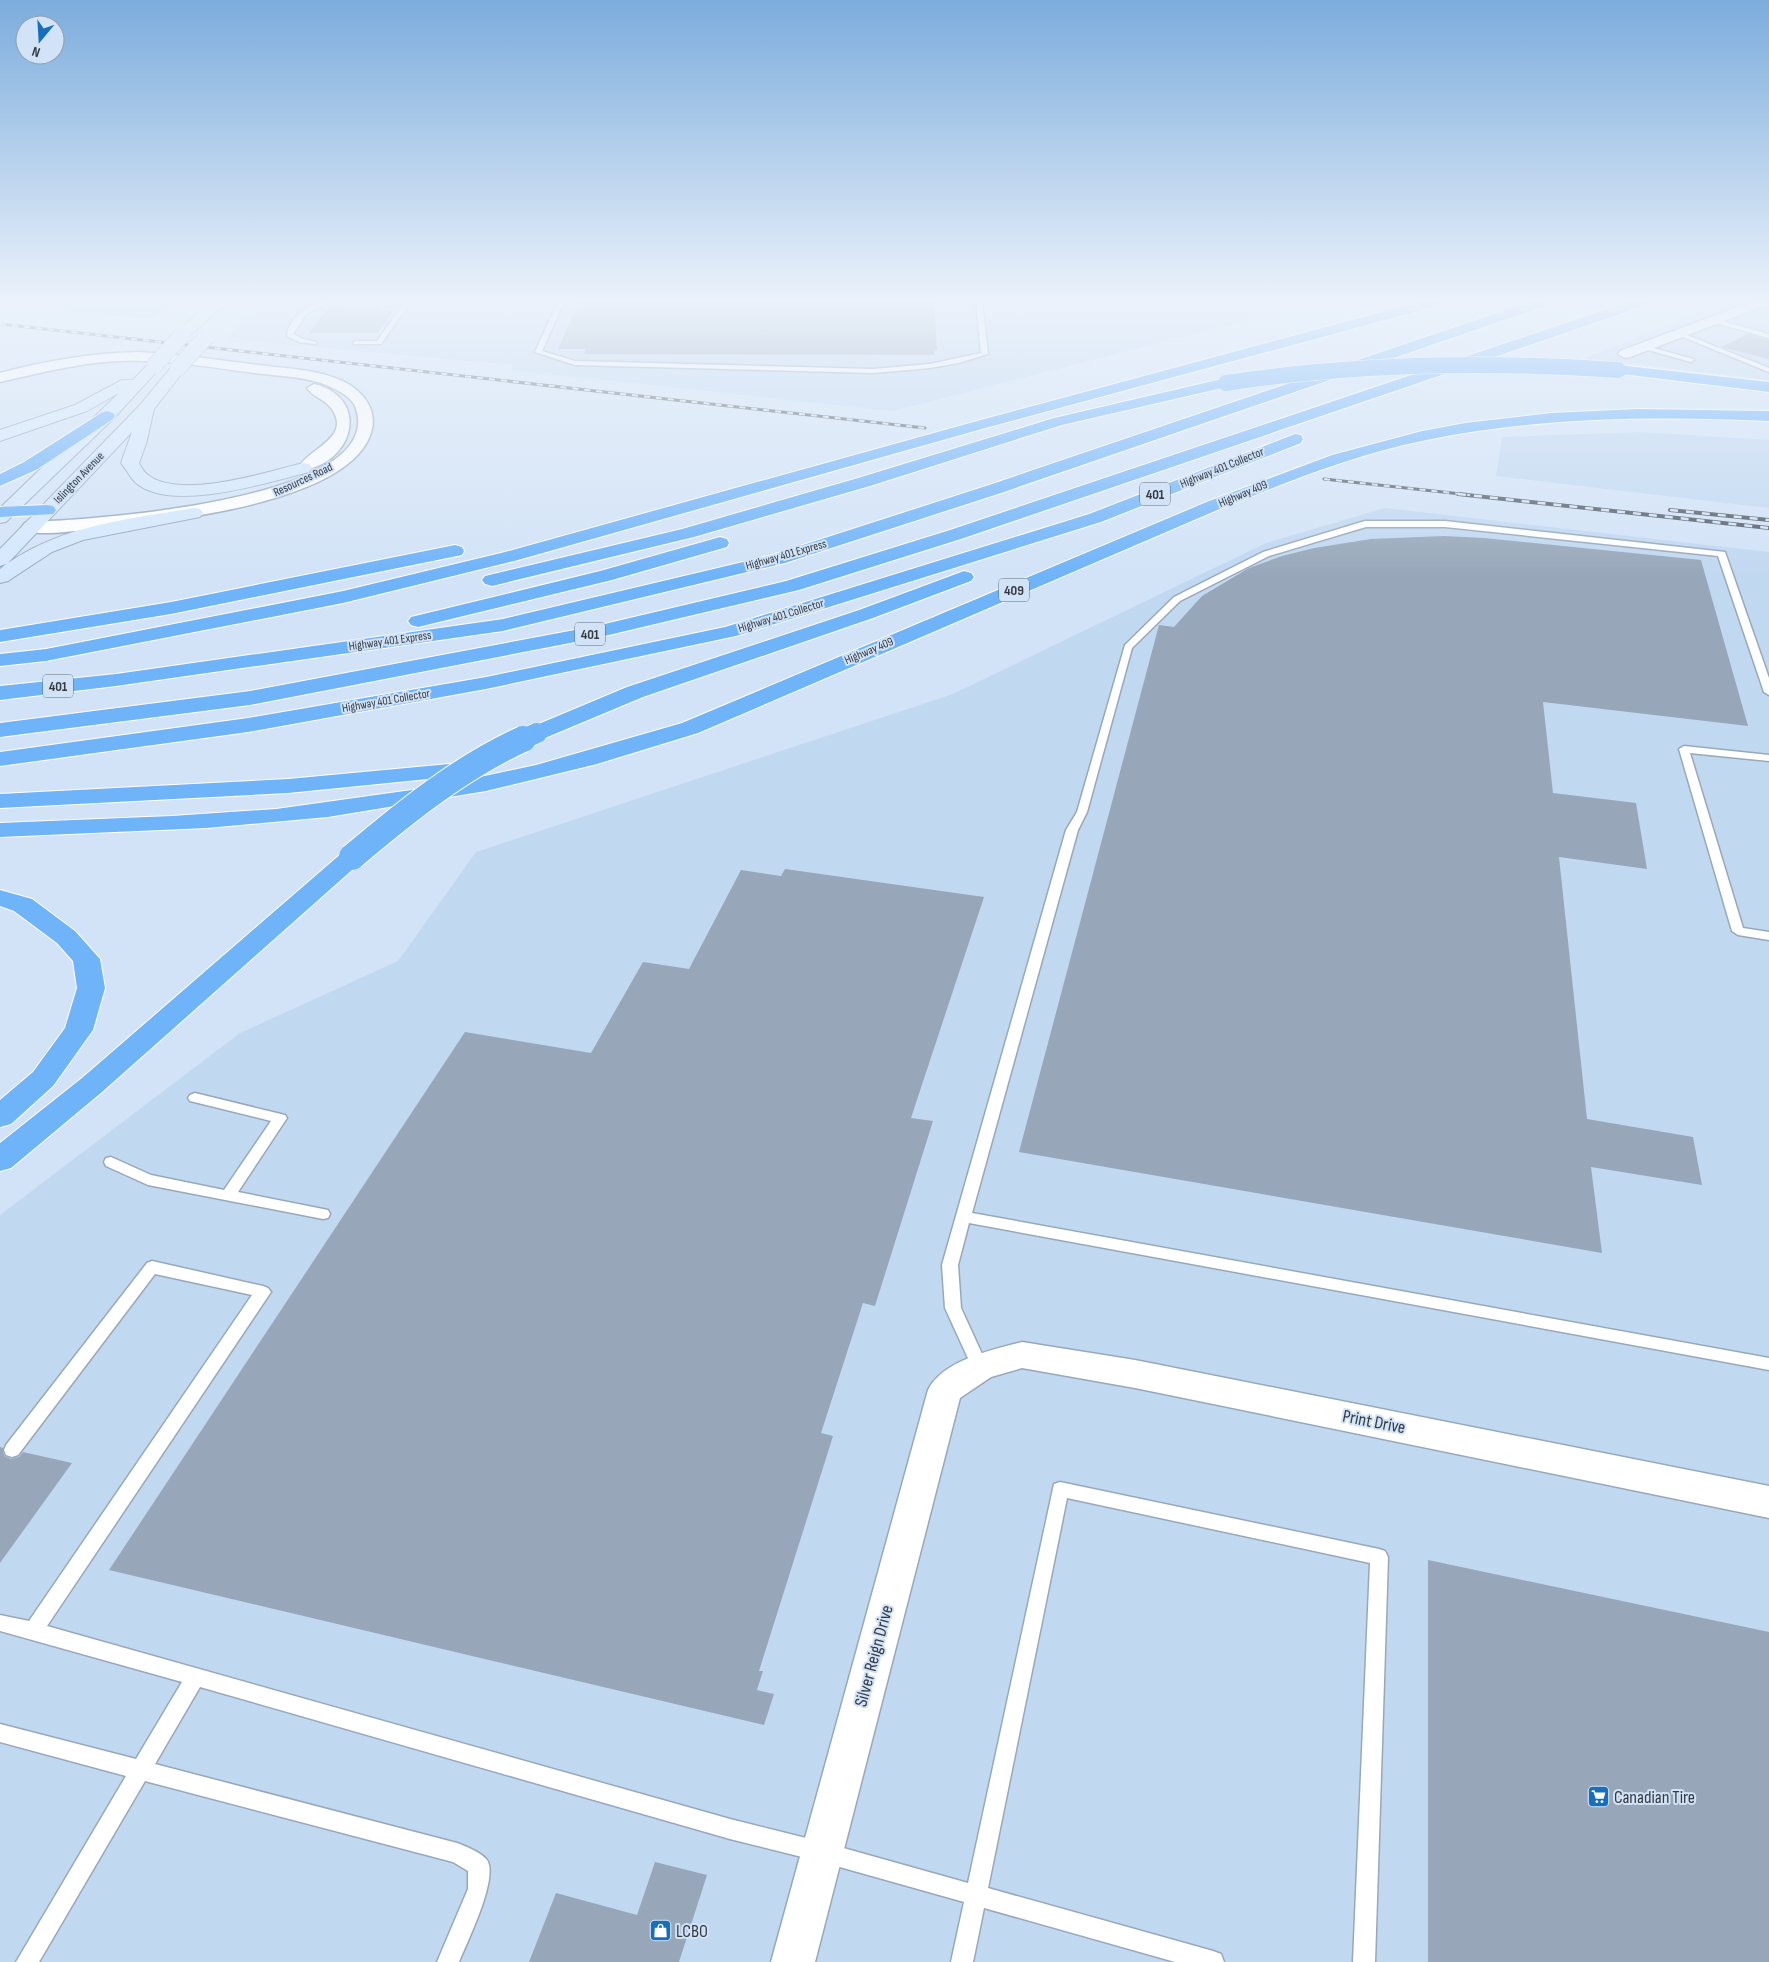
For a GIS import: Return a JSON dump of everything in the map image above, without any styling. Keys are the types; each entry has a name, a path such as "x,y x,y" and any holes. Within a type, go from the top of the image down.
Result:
{"highway":[{"name":"401","path":"0,660 46,655 352,595 511,556 1096,394"},
{"path":"46,655 268,623 468,585 688,533 864,482 1060,420 1085,417 1175,394"},
{"name":"Highway 401 Express","path":"0,692 116,680 503,625 778,559 995,489 1275,394"},
{"name":"Highway 401 Express","path":"0,730 250,698 596,632 792,586 957,534 1375,394"},
{"name":"Highway 409","path":"747,702 1312,466 1421,436 1550,419 1622,414 1704,413 1769,416"},
{"path":"0,480 30,466 107,416"},
{"path":"785,524 1016,444 1072,424 1085,417"},
{"path":"1550,419 1769,432"},
{"name":"Highway 401 Collector","path":"0,759 277,720 486,683 719,634 1095,518 1306,435"},
{"path":"0,636 335,577 498,541 893,441 935,437"},
{"path":"2,518 47,510"},
{"path":"2,518 31,528"},
{"path":"0,1160 92,1085 390,825 490,754 635,692 866,614 1040,548 1095,518"},
{"path":"116,680 411,623 605,576 738,538"},
{"path":"0,801 174,793 399,777 479,768 567,752 747,702"},
{"path":"0,830 119,826 276,816 371,804 533,774 626,750 690,728 747,702"},
{"path":"0,898 23,905 66,937 86,959 91,988 79,1030 43,1078 0,1117"}],"main road":[{"path":"0,436 81,408 109,394"},
{"name":"Islington Avenue","path":"2,518 128,394"},
{"name":"Islington Avenue","path":"0,560 146,408 158,394"},
{"path":"146,408 138,444 130,463 134,474 142,480 168,488 197,492 227,488 303,468"},
{"path":"0,578 26,558 60,541 84,534 194,512"}],"street":[{"name":"Resources Road","path":"47,510 107,509 224,496 303,468 320,458 340,437 344,418 341,409 325,394"},
{"name":"Resources Road","path":"31,528 194,512 268,496 316,476 339,464 354,451 362,439 365,424 361,403 349,394"},
{"name":"Print Drive","path":"980,1366 1022,1355 1135,1374 1769,1502"},
{"name":"Silver Reign Drive","path":"793,1962 945,1390 980,1366"}],"lane":[{"path":"980,1366 953,1308 950,1264 1072,830 1082,812 1128,647 1177,600 1266,554 1365,524 1445,524 1722,554 1769,692"},
{"path":"1769,758 1684,749 1738,931 1769,936"},
{"path":"195,1098 280,1118 228,1195"},
{"path":"111,1162 148,1180 323,1214"},
{"path":"963,1217 1769,1364"},
{"path":"12,1450 152,1267 263,1292 33,1631"},
{"path":"962,1962 1060,1489 1379,1557 1364,1962"},
{"path":"0,1623 730,1829 822,1852 1212,1962"},
{"path":"27,1962 196,1677"},
{"path":"0,1733 456,1854 479,1866 478,1889 448,1962"}],"shaded area":[{"path":"730,394 960,394 892,411"},
{"path":"1640,432 1769,440 1769,508 1496,476 1502,437"},
{"path":"1385,508 1769,552 1769,1962 0,1962 0,1215 240,1033 398,961 476,852 953,694 1266,543"}],"building":[{"path":"1444,536 1484,538 1701,560 1748,726 1543,702 1553,793 1636,803 1647,869 1559,857 1587,1119 1693,1137 1702,1185 1591,1167 1602,1253 1019,1152 1159,625 1174,627 1202,596 1249,568 1282,556 1314,548 1371,539"},
{"path":"785,869 984,897 911,1118 933,1121 875,1306 863,1303 821,1433 833,1436 759,1671 763,1671 757,1690 774,1694 764,1725 109,1570 465,1032 591,1053 643,962 689,969 741,870 781,876"},
{"path":"0,1447 3,1448 4,1456 11,1459 19,1457 23,1452 72,1463 0,1563"},
{"name":"Canadian Tire","path":"1428,1560 1769,1632 1769,1962 1428,1962"},
{"path":"655,1862 707,1875 679,1962 529,1962 556,1893 637,1915"}],"railway":[{"path":"619,394 925,428"},
{"path":"1324,479 1470,495"},
{"path":"1458,494 1769,528"},
{"path":"1670,510 1769,520"}],"place":[{"name":"Canadian Tire","path":"1598,1797"},
{"name":"LCBO","path":"660,1931"}]}
